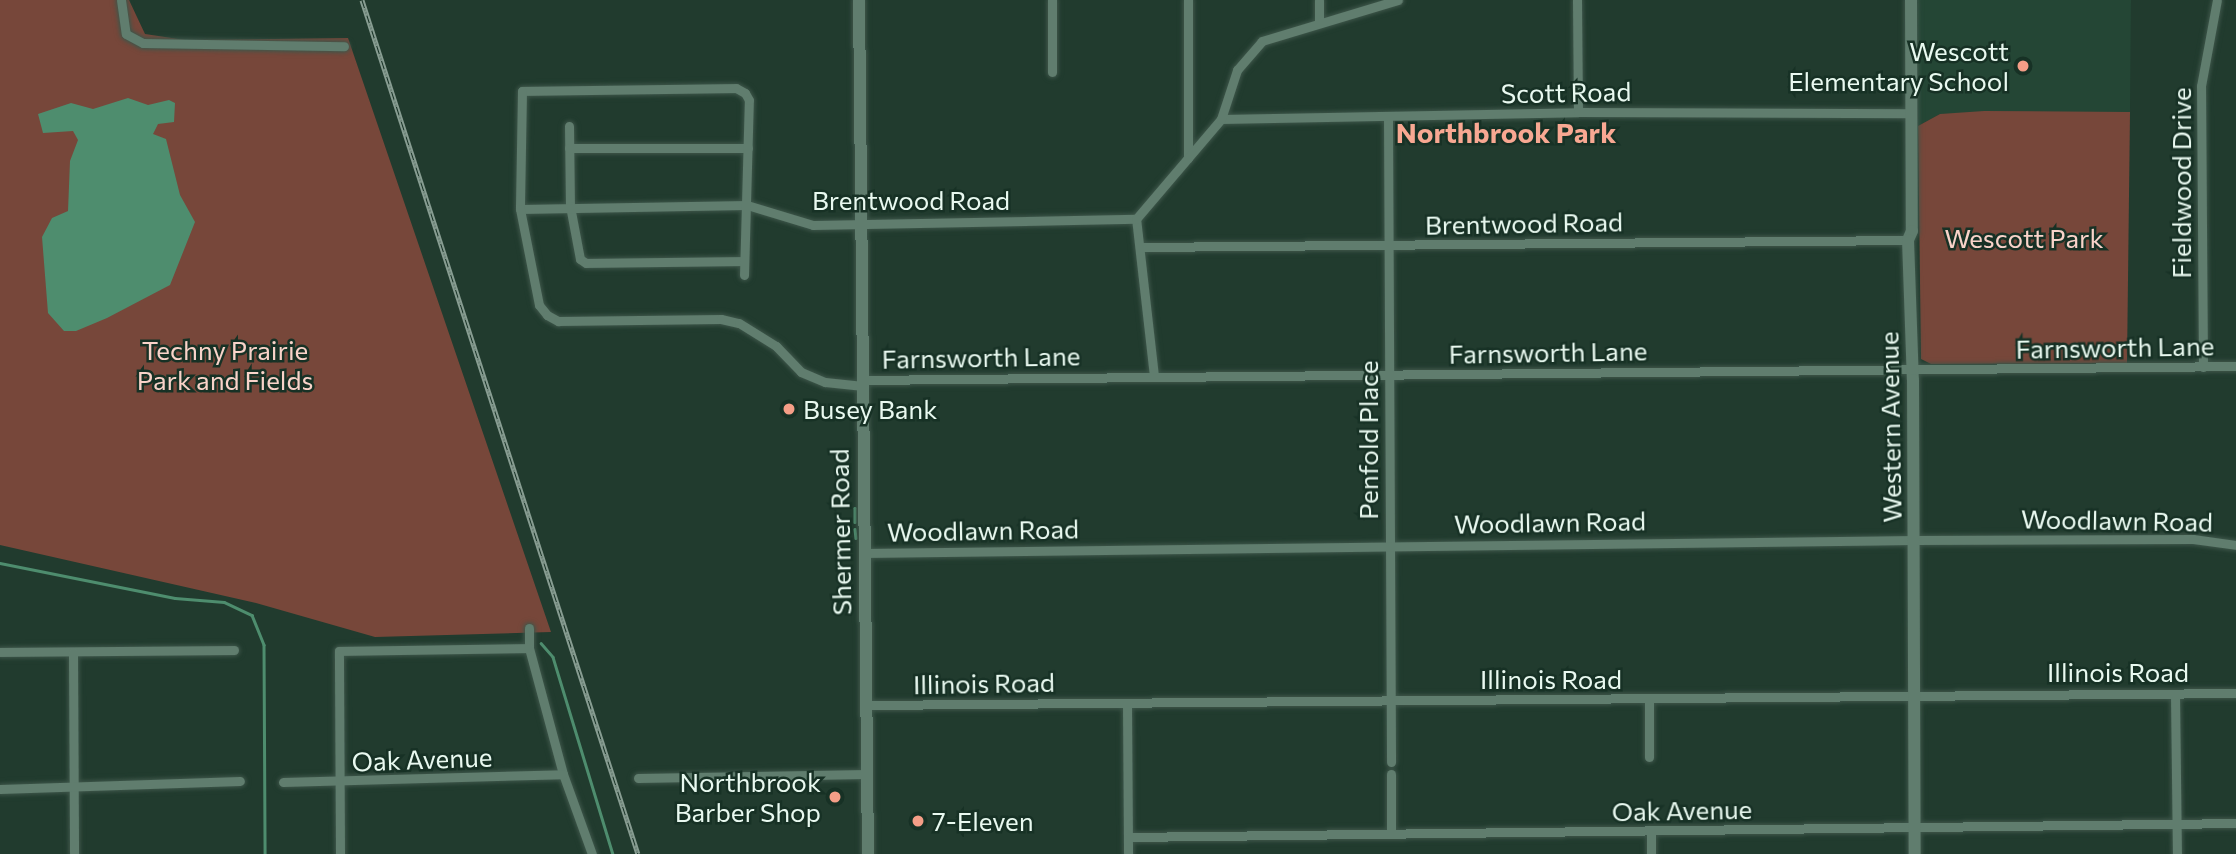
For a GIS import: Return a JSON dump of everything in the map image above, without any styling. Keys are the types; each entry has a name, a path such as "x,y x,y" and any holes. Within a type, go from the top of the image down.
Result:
{"street":[{"path":"121,0 126,34 143,43 344,46"},
{"name":"Shermer Road","path":"859,0 868,854"},
{"path":"1052,0 1052,72"},
{"path":"1188,0 1188,158"},
{"path":"1319,0 1319,21"},
{"path":"1154,376 1136,219 1222,119 1237,70 1262,41 1319,21 1398,0"},
{"path":"1577,0 1578,112"},
{"name":"Western Avenue","path":"1911,0 1912,231 1908,240 1913,370 1915,854"},
{"name":"Fieldwood Drive","path":"2203,367 2202,86 2217,0"},
{"path":"520,209 522,91 736,88 745,93 748,148 744,275"},
{"name":"Scott Road","path":"1222,119 1578,112 1911,113"},
{"name":"Penfold Place","path":"1388,117 1391,762"},
{"path":"569,127 570,206 580,259 586,263 744,261"},
{"path":"569,148 748,148"},
{"name":"Brentwood Road","path":"520,209 570,206 747,205 813,225 1136,219"},
{"name":"Farnsworth Lane","path":"520,209 539,305 547,315 558,321 739,323 776,346 801,372 825,382 1154,376 2236,366"},
{"name":"Brentwood Road","path":"1140,247 1908,240"},
{"name":"Woodlawn Road","path":"863,553 1914,540 2193,539 2236,545"},
{"path":"529,628 529,648 563,774 592,854"},
{"path":"340,854 339,651 529,648"},
{"path":"0,652 234,650"},
{"path":"73,652 74,854"},
{"name":"Illinois Road","path":"866,705 1648,699 1914,693 2236,693"},
{"path":"2175,694 2177,854"},
{"path":"1648,699 1649,757"},
{"path":"1127,703 1128,854"},
{"name":"Oak Avenue","path":"283,782 340,784 563,774"},
{"path":"1391,774 1391,834"},
{"path":"638,778 867,775"},
{"path":"0,789 74,784 240,781"},
{"name":"Oak Avenue","path":"1128,836 1651,832 2236,823"},
{"path":"1651,832 1651,854"}],"shaded area":[{"name":"Wescott Elementary School","path":"1917,0 2131,0 2130,112 1940,114 1918,126"},
{"path":"128,98 148,105 169,100 175,103 174,122 158,124 153,134 166,139 180,195 195,222 170,285 107,318 76,331 64,331 48,313 42,237 52,218 68,211 70,161 78,140 73,131 43,133 38,114 71,103 93,109"}],"green space":[{"name":"Techny Prairie Park and Fields","path":"0,0 129,0 145,34 185,40 348,38 551,632 375,637 256,603 0,545"},
{"name":"Wescott Park","path":"1984,111 2130,112 2127,363 1931,364 1921,359 1918,126 1940,114"}],"waterway":[{"path":"855,508 855,522"},
{"path":"855,529 856,538"},
{"path":"0,563 175,598 224,602 252,615 264,645 265,854"},
{"path":"541,643 553,657 613,854"}],"railway":[{"path":"362,0 638,854"}],"place":[{"name":"Wescott Elementary School","path":"2023,66"},
{"name":"Busey Bank","path":"789,409"},
{"name":"Northbrook Barber Shop","path":"835,797"},
{"name":"7-Eleven","path":"918,821"}],"district":[{"name":"Northbrook Park","path":"1506,132"}]}
